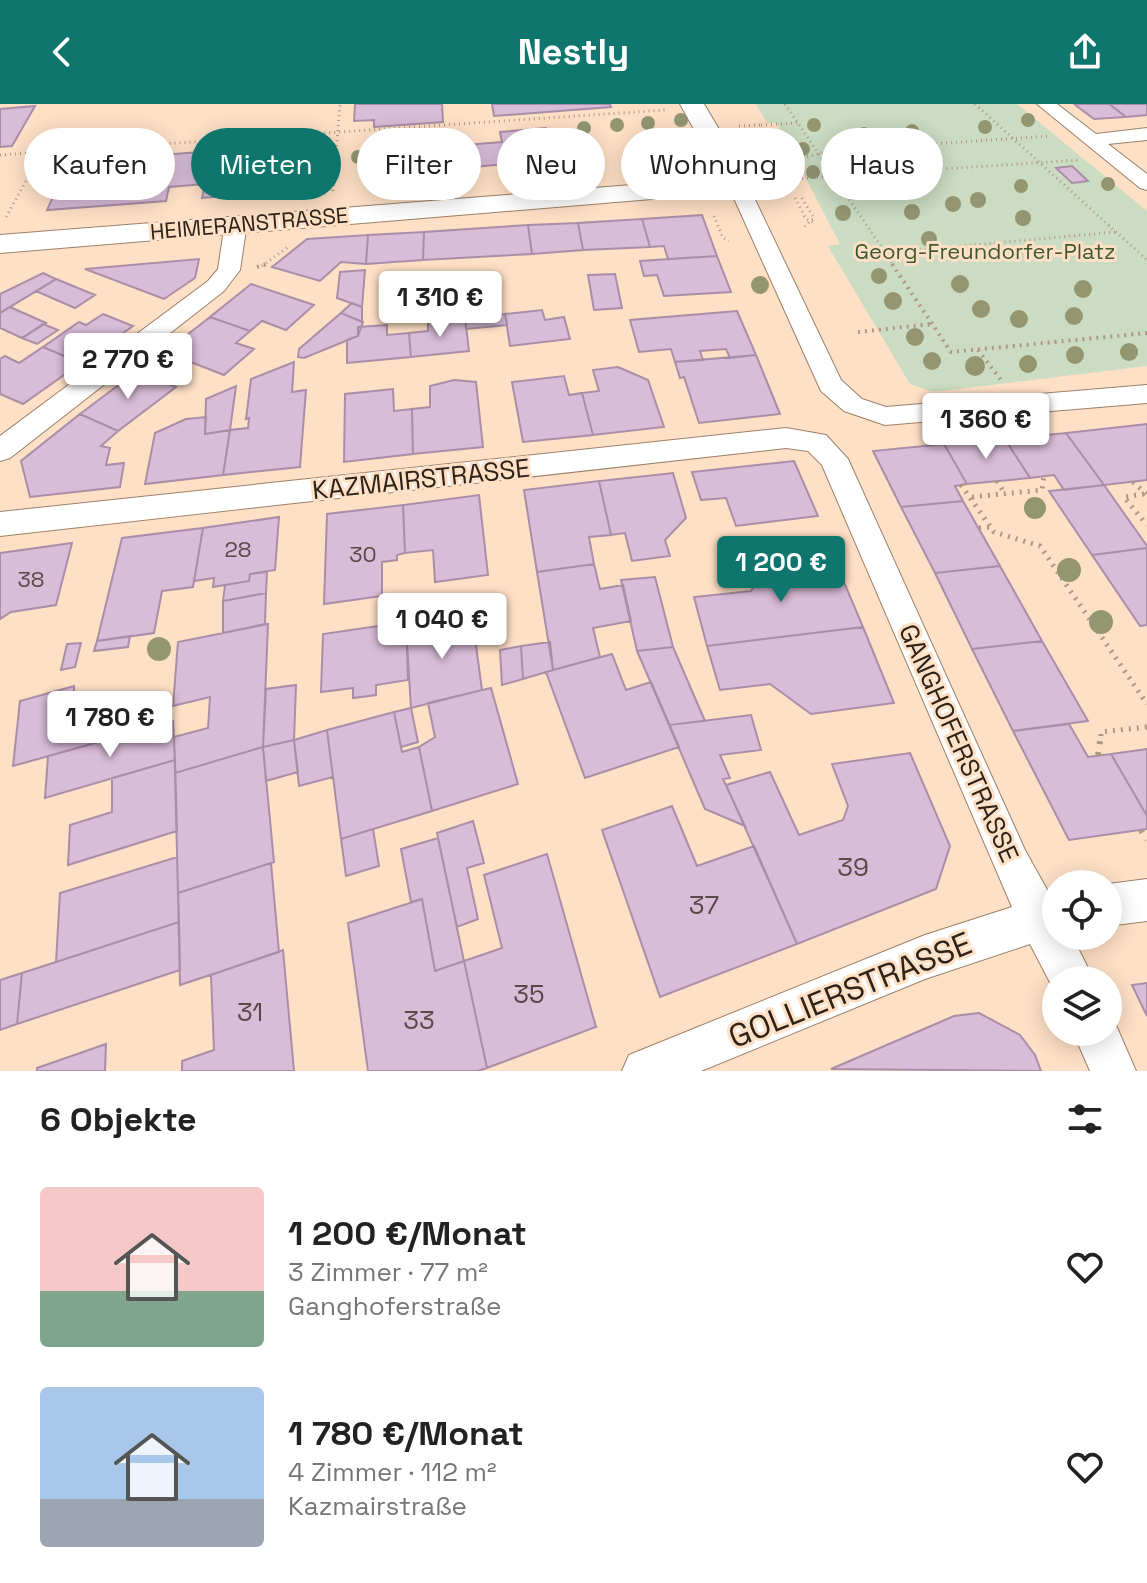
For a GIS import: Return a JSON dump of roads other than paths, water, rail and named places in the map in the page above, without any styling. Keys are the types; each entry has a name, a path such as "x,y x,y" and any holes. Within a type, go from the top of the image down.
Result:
{"street":[{"path":"1046,104 1147,184"},
{"path":"682,107 697,128"},
{"path":"1094,140 1147,134"},
{"name":"HEIMERANSTRASSE","path":"1,234 236,223 621,194"},
{"path":"745,200 830,385 839,395 869,412 885,416 977,411 1147,394"},
{"path":"0,451 216,286 229,270 236,223"},
{"name":"KAZMAIRSTRASSE","path":"0,524 786,438 816,442 834,459"},
{"name":"GANGHOFERSTRASSE","path":"834,459 1011,864 1042,908"},
{"path":"1122,903 1147,900"},
{"name":"GOLLIERSTRASSE","path":"645,1071 925,957 1042,918"},
{"path":"1102,1046 1113,1071"}],"park label":[{"name":"Georg-Freundorfer-Platz","path":"985,251"}]}
